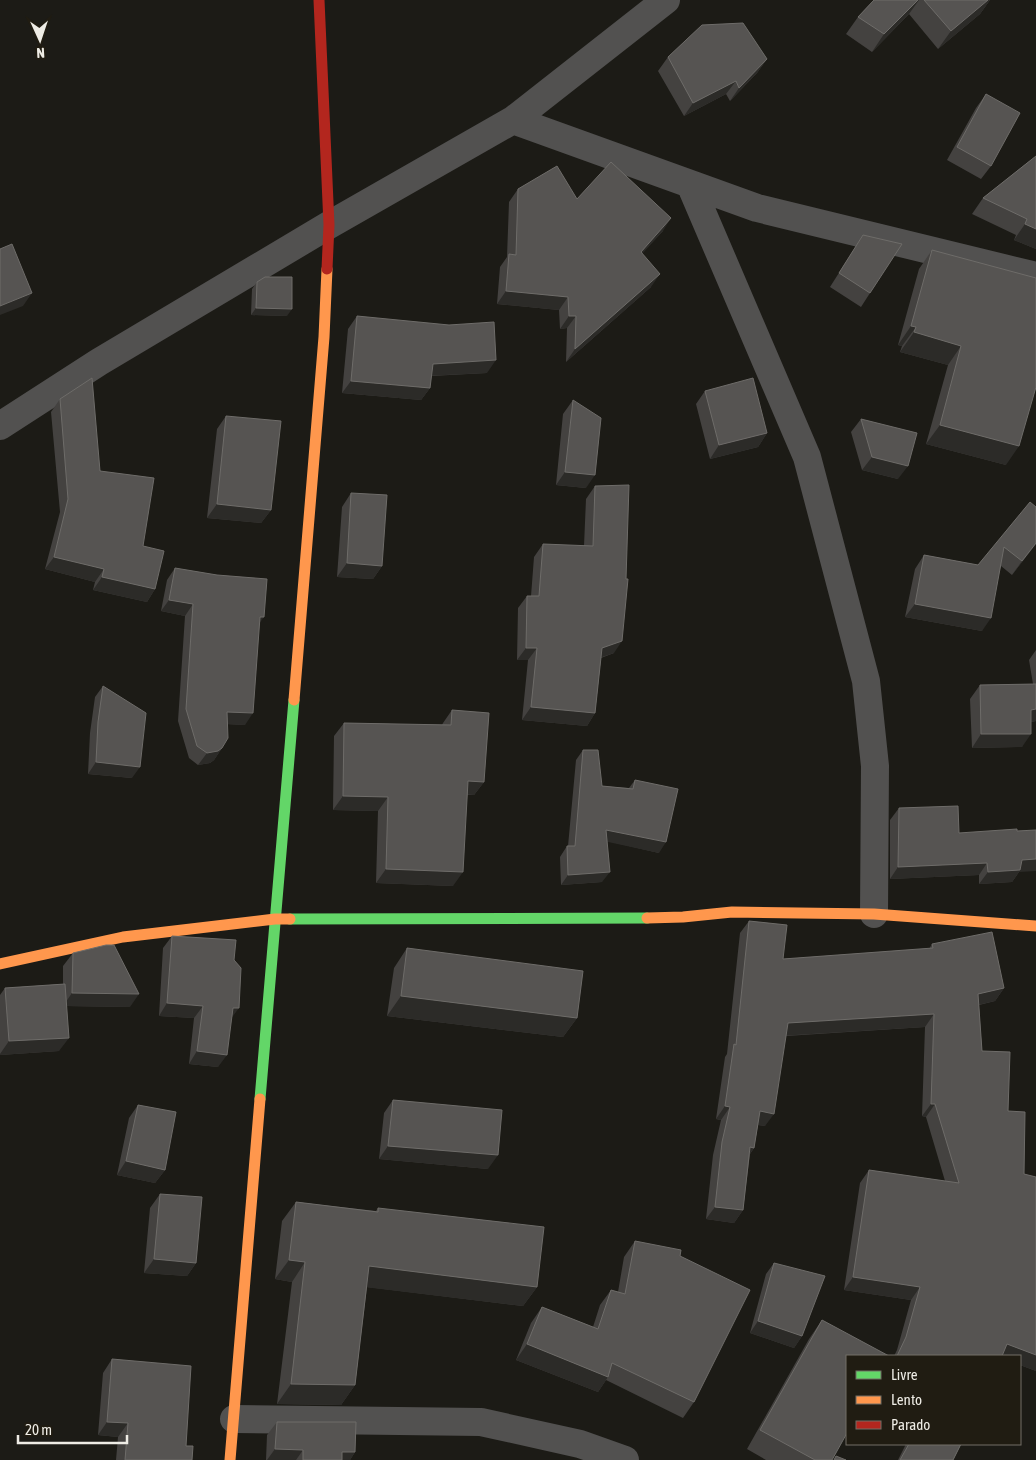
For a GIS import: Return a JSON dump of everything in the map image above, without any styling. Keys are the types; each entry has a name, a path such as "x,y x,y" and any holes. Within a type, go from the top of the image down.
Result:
{"street":[{"path":"230,1460 324,337 329,226 318,0"},
{"path":"0,426 99,362 513,120 666,0"},
{"path":"513,120 757,208 1036,276"},
{"path":"690,184 807,457 866,681 875,766 874,914"},
{"path":"0,964 123,937 275,919 562,919 683,916 732,912 874,914 1036,926"},
{"path":"234,1418 481,1422 580,1444 623,1460"}],"building":[{"path":"874,0 918,0 884,34 858,17"},
{"path":"924,0 988,0 951,31"},
{"path":"743,23 767,59 739,88 736,81 693,103 668,57 702,25"},
{"path":"986,94 1020,113 991,166 957,147"},
{"path":"1036,156 1036,229 1025,224 1027,219 983,198"},
{"path":"611,162 671,218 641,252 660,274 575,349 576,316 569,316 568,297 506,291 509,254 516,255 518,189 557,166 577,199"},
{"path":"863,235 902,244 870,293 839,273"},
{"path":"12,244 32,293 0,306 0,249"},
{"path":"932,250 1036,278 1036,387 1019,446 940,425 961,346 914,332 916,327 911,326"},
{"path":"265,277 292,277 292,309 256,308 257,282"},
{"path":"357,316 449,325 494,322 496,360 433,364 430,388 351,381"},
{"path":"92,378 100,471 154,478 143,546 164,551 155,589 102,577 104,569 54,557 68,499 60,399"},
{"path":"753,378 767,433 719,445 705,391"},
{"path":"573,400 601,418 595,475 565,472"},
{"path":"226,416 281,421 271,510 217,504"},
{"path":"861,419 917,433 908,466 872,457"},
{"path":"629,485 626,579 628,579 622,641 602,648 595,713 531,707 537,648 526,648 527,596 539,596 543,544 593,546 595,486"},
{"path":"351,493 387,495 382,566 347,563"},
{"path":"1030,502 1036,507 1036,543 1022,561 1004,547 991,618 915,604 924,555 978,565"},
{"path":"175,568 217,575 267,579 264,617 260,617 253,713 227,712 228,738 218,751 207,753 197,746 186,709 193,604 169,600"},
{"path":"1036,684 1036,709 1031,710 1031,734 981,734 980,685"},
{"path":"103,686 146,713 140,767 96,762 98,722"},
{"path":"452,710 489,713 484,782 468,781 463,872 386,869 388,797 343,796 344,723 451,725"},
{"path":"583,750 598,750 602,786 633,789 635,780 678,789 666,842 606,830 610,872 568,875 567,846 575,846"},
{"path":"958,806 959,833 1017,829 1017,831 1036,830 1036,859 1022,860 1020,870 988,872 987,863 898,867 899,808"},
{"path":"749,921 787,925 783,959 933,948 932,944 992,932 1004,988 978,994 982,1051 1010,1052 1008,1111 1025,1112 1024,1174 1036,1177 1036,1355 1007,1344 1002,1355 897,1355 906,1337 920,1287 853,1277 869,1170 959,1183 935,1104 931,1104 934,1014 788,1023 774,1114 760,1111 754,1148 750,1147 743,1210 715,1207 722,1142 730,1107 725,1106 734,1044 736,1045"},
{"path":"172,936 236,940 234,960 241,968 239,1008 233,1008 227,1055 197,1051 203,1006 167,1003"},
{"path":"106,945 114,945 139,994 72,993 73,953"},
{"path":"407,948 583,971 577,1018 401,996"},
{"path":"65,984 69,1038 9,1041 5,988"},
{"path":"393,1100 502,1110 498,1155 388,1146"},
{"path":"138,1105 176,1112 165,1170 126,1161"},
{"path":"160,1194 202,1197 196,1263 154,1259"},
{"path":"296,1202 378,1212 378,1208 544,1227 537,1287 369,1266 355,1385 291,1384 305,1262 289,1260"},
{"path":"635,1241 681,1250 680,1256 750,1290 694,1402 612,1363 608,1377 527,1344 542,1307 598,1329 611,1290 625,1294"},
{"path":"774,1263 825,1276 802,1336 758,1321"},
{"path":"822,1320 887,1355 846,1355 846,1435 832,1460 815,1460 760,1430"},
{"path":"112,1359 191,1366 186,1446 193,1446 192,1460 125,1460 128,1423 107,1422"},
{"path":"277,1422 356,1422 355,1452 342,1452 342,1460 303,1460 303,1450 275,1449"},
{"path":"908,1445 960,1445 953,1460 900,1460"},
{"path":"836,1456 846,1460 834,1460"}],"traffic: fast":[{"path":"260,1099 294,700"},
{"path":"290,919 647,918"}],"traffic: slow":[{"path":"294,700 324,337 327,269"},
{"path":"647,918 683,917 732,912 874,914 1036,926"},
{"path":"0,964 123,937 275,919 290,919"},
{"path":"230,1460 260,1099"}],"traffic: jam":[{"path":"319,0 329,225 327,269"}]}
